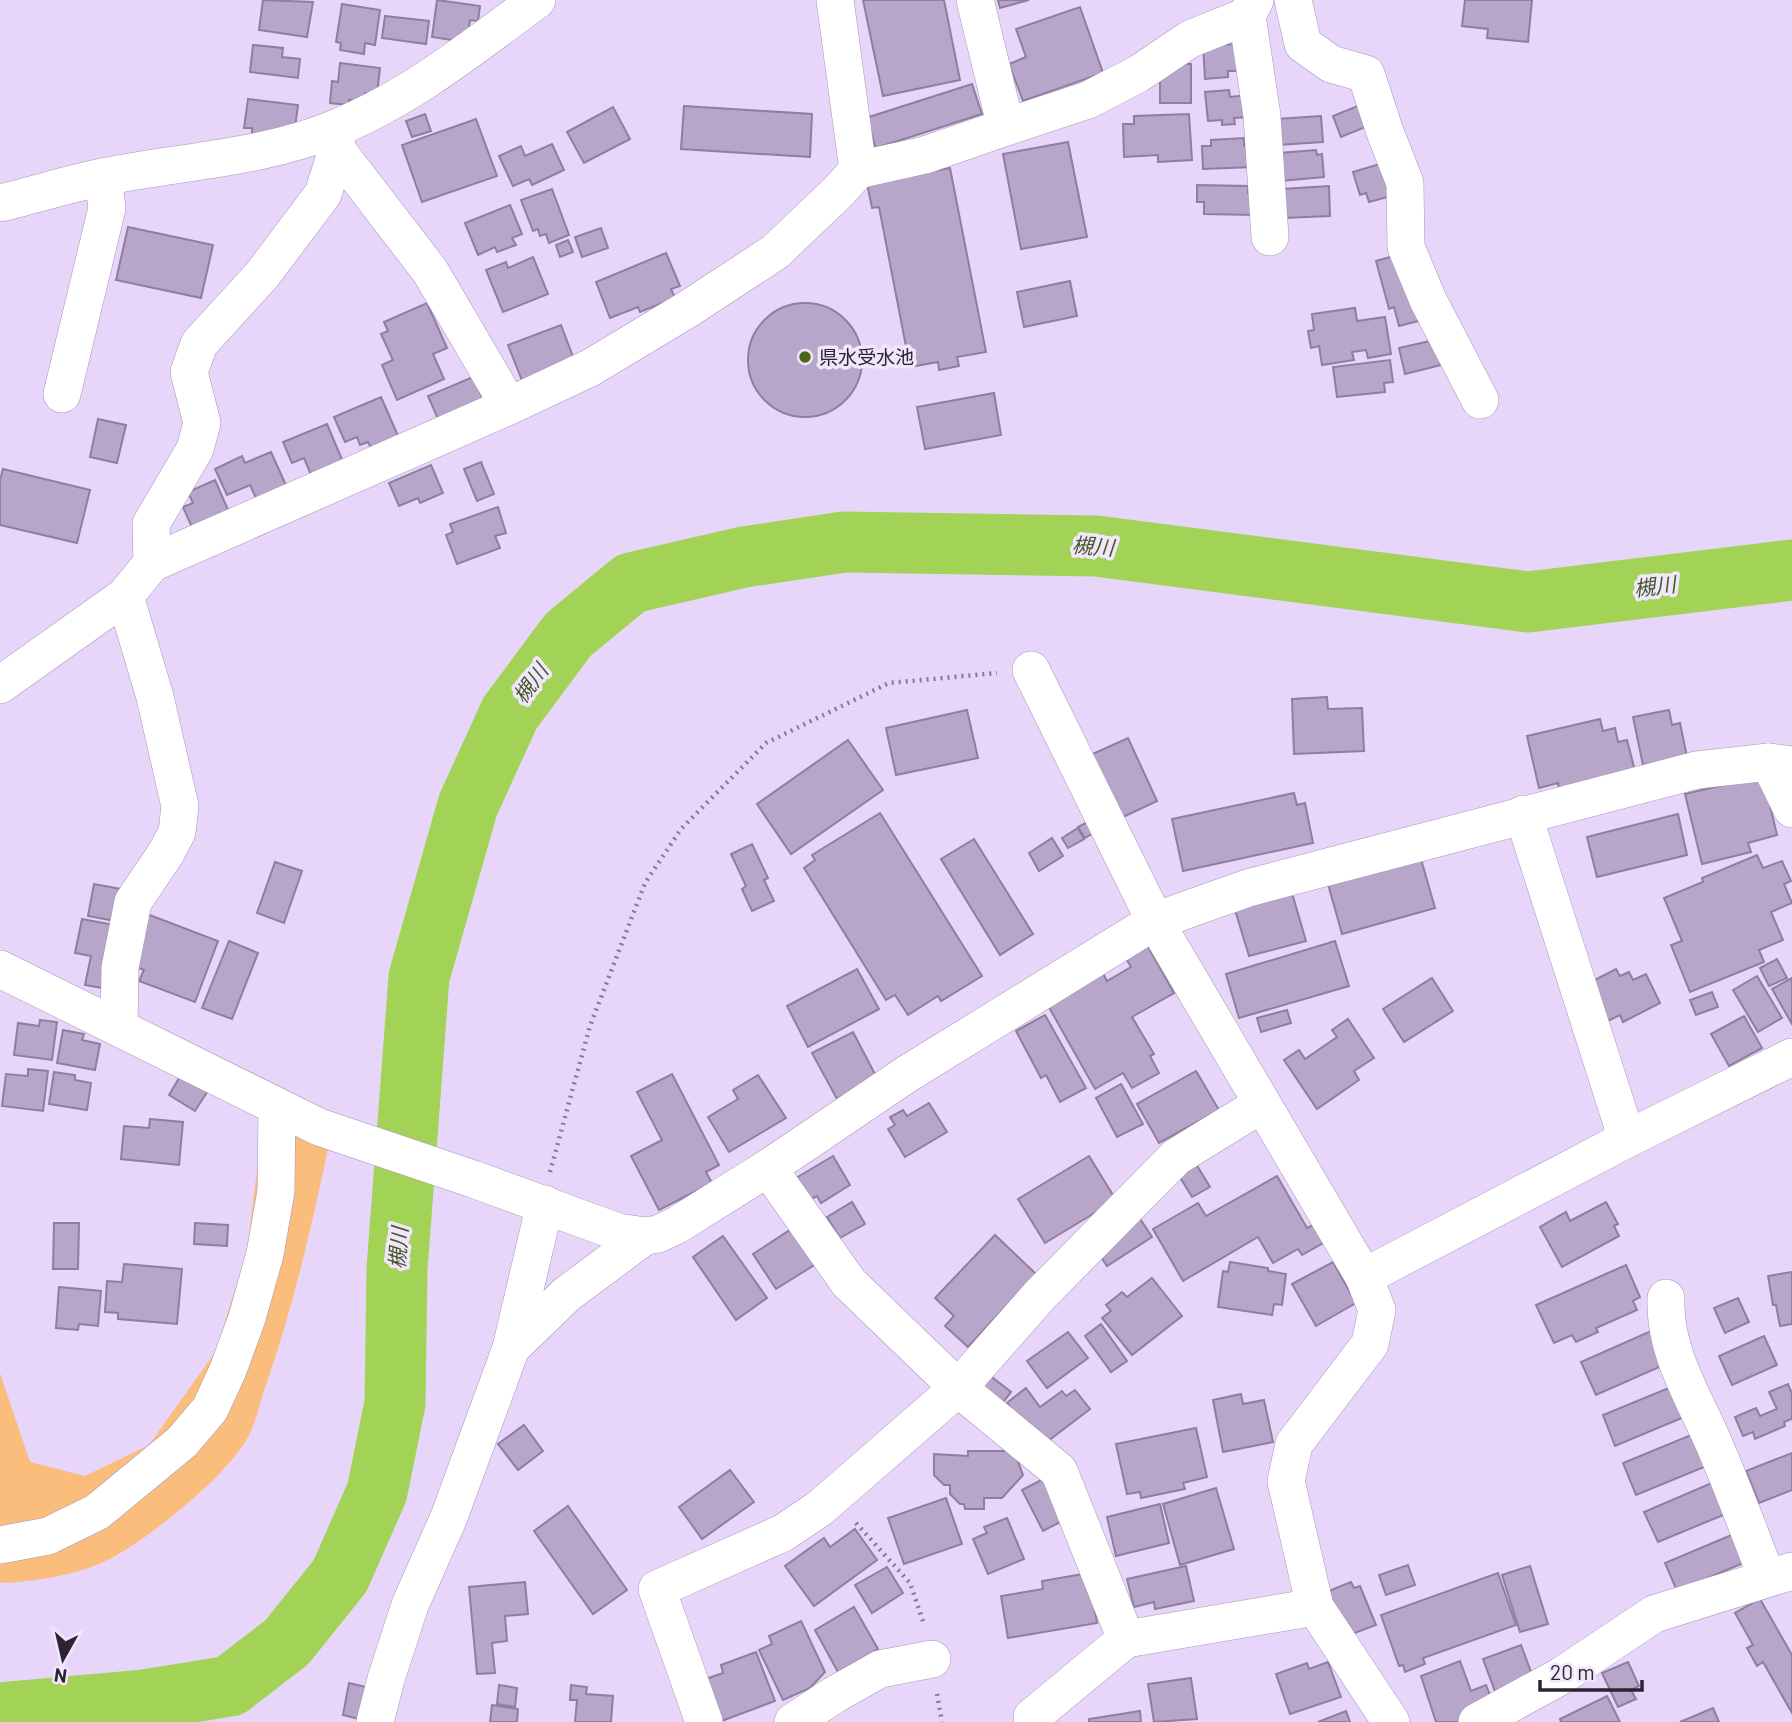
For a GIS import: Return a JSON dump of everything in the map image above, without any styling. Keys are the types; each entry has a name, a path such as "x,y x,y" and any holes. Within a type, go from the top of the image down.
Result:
{"street":[{"path":"0,203 103,177 337,139 395,98 440,72 537,0"},
{"path":"835,0 858,170"},
{"path":"975,0 1006,127"},
{"path":"1293,0 1303,44 1331,64 1366,74 1405,183 1405,247 1428,300 1479,400"},
{"path":"0,685 125,596 152,562 590,368 775,252 858,170 925,155 1088,100 1138,74 1190,39 1251,8 1270,237"},
{"path":"337,139 430,271 509,406"},
{"path":"152,562 151,524 195,449 202,424 189,372 199,344 262,275 323,194 337,139"},
{"path":"62,394 107,208 103,177"},
{"path":"120,1027 120,968 133,902 177,832 180,806 155,697 125,596"},
{"path":"1031,670 1155,921 1364,1277 1377,1310 1370,1343 1294,1444 1286,1481 1315,1607 1391,1722"},
{"path":"0,969 319,1127 618,1232 645,1236 658,1234 677,1224 768,1168 906,1074 1155,921 1248,888 1697,770 1780,764 1792,809"},
{"path":"1523,814 1627,1139"},
{"path":"1364,1277 1627,1139 1792,1057"},
{"path":"704,1722 657,1589 783,1533 820,1508 958,1388 1040,1295 1176,1157 1262,1104"},
{"path":"0,1545 48,1536 97,1512 182,1443 210,1409 247,1318 265,1254 276,1191 277,1108"},
{"path":"768,1168 849,1283 958,1388 1059,1471 1126,1639"},
{"path":"375,1722 410,1605 449,1517 511,1348 544,1204"},
{"path":"511,1348 567,1294 645,1236"},
{"path":"1476,1722 1561,1675 1654,1614 1779,1575 1735,1491 1673,1354 1665,1322 1666,1298"},
{"path":"1032,1717 1126,1639 1315,1607"},
{"path":"793,1722 880,1669 932,1659"}],"path":[{"path":"544,1204 553,1160 590,1026 645,883 681,829 766,743 889,682 1031,670"},
{"path":"832,1496 910,1583 926,1631 942,1722"}],"shaded area":[{"path":"262,1130 329,1144 286,1323 255,1420 245,1442 200,1493 157,1528 116,1555 99,1564 63,1575 0,1583 0,1373 30,1462 85,1476 149,1445 216,1351 247,1251"}],"building":[{"path":"263,0 313,2 307,37 259,30"},
{"path":"437,0 480,6 478,21 470,20 468,35 460,34 459,41 432,37"},
{"path":"863,0 944,0 960,80 883,96"},
{"path":"998,0 1029,0 1000,8"},
{"path":"1465,0 1532,0 1528,42 1487,38 1488,29 1462,26"},
{"path":"342,4 380,10 375,45 365,43 364,54 340,50 341,43 336,42"},
{"path":"1080,7 1103,73 1023,101 1009,64 1026,57 1016,29"},
{"path":"385,16 429,21 426,44 382,38"},
{"path":"1245,44 1246,71 1228,71 1228,77 1205,79 1203,45"},
{"path":"253,45 283,48 282,57 300,59 298,78 250,72"},
{"path":"340,63 380,68 377,94 365,93 363,102 349,100 349,105 330,103 332,81 338,82"},
{"path":"1160,63 1191,64 1191,103 1160,103"},
{"path":"972,84 982,114 876,148 866,118"},
{"path":"1229,90 1230,97 1248,95 1250,117 1234,118 1235,124 1222,125 1222,120 1208,121 1205,92"},
{"path":"248,99 298,105 294,135 252,134 252,128 244,128"},
{"path":"1360,105 1368,126 1341,137 1333,116"},
{"path":"684,106 812,114 810,157 681,149"},
{"path":"613,107 630,139 584,163 567,132"},
{"path":"425,114 431,131 412,137 406,121"},
{"path":"1189,114 1192,160 1158,162 1158,155 1124,157 1123,124 1134,124 1134,116"},
{"path":"1321,116 1323,142 1278,145 1276,119"},
{"path":"476,119 497,176 422,202 402,145"},
{"path":"1244,138 1244,146 1253,146 1254,167 1203,169 1202,146 1211,146 1211,140"},
{"path":"1068,142 1087,237 1021,249 1003,154"},
{"path":"552,144 564,170 532,185 529,179 513,186 499,156 521,146 525,156"},
{"path":"1316,150 1317,155 1322,154 1324,177 1281,181 1279,153"},
{"path":"1390,161 1391,196 1369,202 1366,193 1360,195 1353,172"},
{"path":"950,168 986,352 957,357 959,366 939,370 938,362 910,367 879,207 872,208 867,183"},
{"path":"1197,185 1248,186 1248,193 1257,193 1256,215 1204,214 1204,202 1197,202"},
{"path":"1329,186 1330,216 1284,218 1282,189"},
{"path":"552,189 569,235 549,243 546,234 540,236 538,229 533,231 521,200"},
{"path":"510,205 522,234 512,238 516,245 497,252 495,247 478,255 465,223"},
{"path":"128,227 213,245 201,298 116,280"},
{"path":"601,228 608,248 582,257 575,237"},
{"path":"568,240 573,252 560,257 556,245"},
{"path":"666,253 680,286 671,289 675,298 640,312 638,307 610,318 596,282"},
{"path":"1397,255 1426,319 1399,326 1394,307 1389,309 1376,261"},
{"path":"533,257 548,294 503,312 486,270 506,262 508,268"},
{"path":"1070,281 1077,316 1024,327 1017,292"},
{"path":"427,303 447,348 433,354 444,379 397,400 382,365 393,360 381,334 388,331 384,322"},
{"name":"県水受水池","path":"805,303 827,307 846,319 858,338 862,360 858,382 846,401 827,413 805,417 783,413 764,401 752,382 748,360 752,338 764,319 783,307"},
{"path":"1355,308 1357,321 1385,317 1391,354 1368,358 1366,350 1352,352 1354,360 1322,365 1319,346 1311,348 1308,331 1314,330 1312,314"},
{"path":"561,325 575,362 523,383 508,345"},
{"path":"1439,339 1445,364 1405,374 1399,348"},
{"path":"1390,360 1393,382 1384,383 1385,392 1337,397 1333,367"},
{"path":"473,377 486,406 441,426 428,396"},
{"path":"994,393 1001,435 925,449 917,407"},
{"path":"381,397 399,438 372,450 368,442 360,445 357,437 345,442 334,417"},
{"path":"98,419 126,425 117,463 90,457"},
{"path":"327,424 343,462 311,475 304,458 292,463 283,442"},
{"path":"271,452 289,492 256,498 250,485 227,495 215,469 242,456 245,463"},
{"path":"481,462 494,494 477,501 464,469"},
{"path":"431,465 443,493 420,503 418,498 399,506 389,483"},
{"path":"3,469 90,490 77,543 0,525 0,480"},
{"path":"215,480 232,519 195,534 183,507 193,503 188,492"},
{"path":"498,507 506,533 495,536 500,548 457,564 446,535 453,532 450,524"},
{"path":"1327,697 1328,709 1362,708 1364,751 1294,754 1292,699"},
{"path":"967,710 978,758 896,775 886,728"},
{"path":"1669,710 1672,725 1680,723 1687,757 1643,765 1633,717"},
{"path":"1600,719 1603,731 1615,728 1618,742 1627,740 1635,771 1559,790 1558,783 1539,788 1527,736"},
{"path":"1128,738 1157,801 1119,819 1086,757"},
{"path":"848,740 883,790 791,854 757,804"},
{"path":"1763,776 1777,835 1748,843 1751,852 1702,864 1685,794"},
{"path":"1294,793 1297,805 1305,803 1313,843 1183,871 1172,819"},
{"path":"880,813 982,976 941,1001 938,996 908,1015 895,995 886,1000 804,868 815,860 812,855"},
{"path":"1678,814 1687,855 1597,877 1587,837"},
{"path":"1091,820 1097,831 1085,838 1078,827"},
{"path":"1078,828 1084,839 1068,848 1062,838"},
{"path":"1052,838 1063,856 1039,871 1029,853"},
{"path":"974,839 1033,934 1000,955 941,859"},
{"path":"752,844 768,878 764,880 774,901 752,911 742,889 746,886 731,854"},
{"path":"1757,855 1763,868 1782,861 1791,881 1784,884 1792,903 1771,912 1783,940 1759,950 1764,962 1690,992 1671,945 1682,941 1664,898 1703,882 1702,878"},
{"path":"1421,859 1435,908 1342,934 1328,884"},
{"path":"275,862 302,871 284,923 257,913"},
{"path":"94,884 132,891 126,923 88,916"},
{"path":"1292,893 1306,941 1249,956 1235,910"},
{"path":"147,914 218,941 195,1002 139,981 144,970 129,964"},
{"path":"82,919 120,926 108,989 85,985 91,956 75,953"},
{"path":"229,941 258,953 232,1019 202,1008"},
{"path":"1335,941 1349,986 1239,1018 1226,974"},
{"path":"1146,943 1174,993 1132,1017 1154,1054 1150,1056 1159,1073 1132,1088 1123,1073 1095,1089 1046,1002 1101,970 1107,981 1131,967 1124,955"},
{"path":"1777,959 1787,978 1769,986 1760,968"},
{"path":"857,969 879,1009 808,1047 787,1006"},
{"path":"1616,969 1620,976 1629,972 1633,980 1646,974 1660,1003 1623,1022 1620,1015 1602,1024 1583,986"},
{"path":"1757,976 1782,1018 1758,1032 1733,990"},
{"path":"1432,978 1453,1011 1404,1042 1383,1009"},
{"path":"1792,978 1792,1024 1772,989"},
{"path":"1712,992 1718,1007 1696,1015 1690,1000"},
{"path":"1287,1010 1291,1023 1261,1032 1257,1018"},
{"path":"1045,1015 1086,1088 1060,1102 1046,1075 1041,1078 1016,1031"},
{"path":"1744,1016 1762,1048 1729,1066 1711,1034"},
{"path":"1348,1019 1374,1058 1354,1071 1359,1080 1317,1109 1284,1060 1299,1050 1305,1059 1337,1037 1332,1030"},
{"path":"40,1020 57,1022 52,1060 14,1055 18,1023 39,1026"},
{"path":"63,1030 84,1034 82,1040 100,1044 95,1070 57,1063"},
{"path":"853,1032 877,1078 837,1099 812,1053"},
{"path":"28,1069 48,1071 43,1111 2,1106 6,1074 28,1076"},
{"path":"1196,1071 1219,1110 1159,1143 1137,1104"},
{"path":"54,1072 75,1075 75,1080 91,1083 87,1110 49,1104"},
{"path":"182,1073 209,1089 195,1111 169,1095"},
{"path":"672,1074 719,1165 706,1172 712,1183 659,1210 631,1156 662,1140 637,1092"},
{"path":"758,1075 786,1118 729,1152 708,1117 738,1099 733,1090"},
{"path":"1121,1084 1143,1124 1117,1137 1096,1098"},
{"path":"929,1103 947,1132 905,1157 888,1129 895,1125 890,1117 903,1110 907,1116"},
{"path":"150,1119 183,1122 179,1165 121,1159 124,1126 149,1128"},
{"path":"833,1156 850,1185 821,1203 817,1196 804,1203 791,1181"},
{"path":"1089,1156 1116,1200 1045,1243 1018,1199"},
{"path":"1193,1159 1210,1187 1192,1197 1175,1169"},
{"path":"1277,1176 1307,1228 1315,1224 1325,1242 1302,1255 1298,1249 1273,1263 1258,1237 1183,1281 1153,1229 1198,1203 1206,1216"},
{"path":"852,1202 865,1224 840,1238 827,1217"},
{"path":"1606,1202 1618,1224 1614,1226 1619,1236 1562,1267 1540,1227 1566,1212 1570,1221"},
{"path":"1139,1217 1152,1237 1107,1266 1094,1246"},
{"path":"54,1223 79,1223 78,1269 53,1269"},
{"path":"195,1223 228,1225 227,1246 194,1244"},
{"path":"793,1228 816,1264 776,1289 753,1254"},
{"path":"995,1235 1036,1274 968,1347 945,1326 954,1316 935,1298"},
{"path":"723,1236 767,1298 736,1320 693,1257"},
{"path":"1230,1262 1286,1274 1282,1305 1274,1304 1272,1315 1218,1307 1223,1271 1228,1272"},
{"path":"1333,1262 1356,1303 1316,1326 1292,1284"},
{"path":"124,1264 182,1269 177,1324 118,1319 118,1313 105,1312 107,1281 122,1282"},
{"path":"1626,1265 1640,1297 1633,1301 1637,1310 1596,1328 1598,1332 1576,1342 1572,1335 1554,1343 1536,1305"},
{"path":"1792,1272 1792,1324 1780,1326 1768,1276"},
{"path":"1152,1278 1182,1316 1132,1355 1102,1318 1111,1311 1106,1305 1122,1292 1127,1297"},
{"path":"59,1287 101,1291 98,1326 79,1324 78,1330 56,1328"},
{"path":"1738,1298 1749,1322 1725,1333 1714,1308"},
{"path":"1101,1324 1127,1361 1111,1372 1085,1336"},
{"path":"1651,1331 1666,1364 1596,1395 1581,1362"},
{"path":"1068,1332 1088,1358 1047,1388 1027,1361"},
{"path":"1764,1336 1777,1365 1732,1385 1719,1356"},
{"path":"983,1370 1011,1392 997,1410 969,1388"},
{"path":"1788,1384 1792,1394 1792,1419 1784,1422 1785,1426 1755,1439 1753,1432 1743,1436 1735,1417 1756,1408 1760,1416 1777,1409 1769,1392"},
{"path":"1676,1385 1689,1415 1615,1446 1603,1415"},
{"path":"1026,1388 1040,1407 1062,1391 1066,1396 1075,1390 1090,1409 1040,1447 1007,1403"},
{"path":"1241,1394 1243,1404 1264,1400 1273,1442 1223,1452 1213,1400"},
{"path":"524,1425 543,1451 518,1470 498,1444"},
{"path":"1196,1428 1207,1477 1183,1483 1185,1489 1141,1498 1140,1492 1127,1494 1116,1444"},
{"path":"1696,1433 1709,1465 1636,1495 1623,1463"},
{"path":"968,1451 1014,1451 1023,1475 1002,1498 984,1498 984,1509 965,1509 964,1504 960,1504 950,1494 950,1485 944,1485 934,1475 934,1454 968,1456"},
{"path":"1792,1453 1792,1490 1759,1503 1746,1471"},
{"path":"730,1470 754,1502 702,1539 679,1507"},
{"path":"1051,1475 1072,1516 1043,1531 1022,1490"},
{"path":"1714,1482 1728,1513 1658,1542 1644,1512"},
{"path":"1216,1488 1234,1549 1180,1565 1163,1504"},
{"path":"946,1498 962,1544 904,1564 888,1518"},
{"path":"1160,1504 1169,1543 1116,1556 1107,1517"},
{"path":"568,1506 627,1590 593,1614 534,1531"},
{"path":"1007,1518 1024,1559 988,1574 973,1539 987,1533 984,1527"},
{"path":"855,1529 877,1560 814,1606 785,1566 824,1538 830,1547"},
{"path":"1736,1533 1748,1561 1677,1591 1665,1563"},
{"path":"1408,1565 1415,1585 1386,1595 1379,1575"},
{"path":"1186,1566 1194,1601 1155,1609 1154,1602 1134,1607 1127,1579"},
{"path":"1530,1566 1548,1624 1520,1632 1502,1575"},
{"path":"887,1567 903,1593 872,1613 855,1585"},
{"path":"1089,1573 1097,1623 1008,1638 1001,1596 1043,1589 1042,1581"},
{"path":"1498,1573 1516,1625 1423,1658 1425,1664 1405,1672 1403,1665 1399,1666 1381,1615"},
{"path":"525,1582 528,1614 505,1616 507,1641 492,1643 495,1673 477,1674 469,1587"},
{"path":"1351,1582 1354,1588 1360,1586 1376,1625 1344,1637 1326,1592"},
{"path":"1760,1599 1792,1655 1792,1713 1763,1662 1757,1666 1747,1648 1753,1645 1735,1613"},
{"path":"854,1607 878,1649 838,1672 815,1630"},
{"path":"801,1621 825,1672 810,1688 783,1700 759,1650 772,1644 769,1636"},
{"path":"1521,1645 1534,1680 1496,1694 1483,1659"},
{"path":"756,1652 775,1701 719,1722 697,1682 723,1673 721,1665"},
{"path":"1460,1661 1471,1691 1486,1685 1495,1708 1458,1722 1436,1722 1421,1676"},
{"path":"1328,1662 1341,1697 1290,1714 1276,1674 1307,1663 1309,1669"},
{"path":"1628,1662 1639,1686 1631,1690 1636,1699 1618,1707 1602,1673"},
{"path":"1191,1678 1197,1719 1154,1722 1148,1684"},
{"path":"349,1683 366,1687 359,1719 343,1715"},
{"path":"499,1685 517,1688 515,1707 497,1704"},
{"path":"571,1685 587,1687 586,1694 613,1696 611,1722 575,1722 577,1700 570,1700"},
{"path":"1607,1696 1620,1722 1561,1722 1560,1719"},
{"path":"492,1705 518,1709 517,1722 490,1722"},
{"path":"1713,1708 1719,1722 1680,1722"},
{"path":"1140,1711 1141,1722 1089,1722 1089,1719"},
{"path":"1346,1711 1350,1722 1318,1722"}],"waterway":[{"name":"槻川","path":"0,1713 143,1700 230,1686 287,1642 340,1576 377,1492 395,1403 397,1269 419,977 468,805 510,713 568,635 631,583 744,557 844,542 1096,546 1528,602 1792,570"}],"place":[{"name":"県水受水池","path":"805,357"}]}
